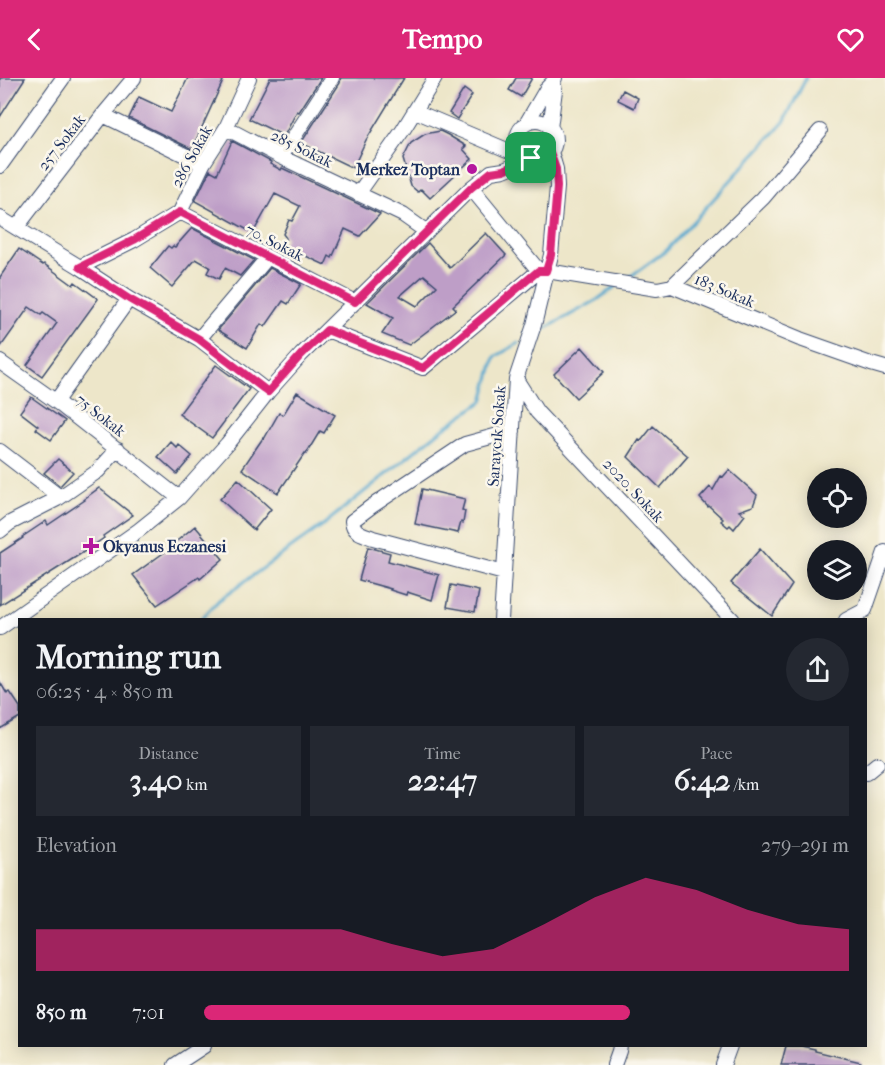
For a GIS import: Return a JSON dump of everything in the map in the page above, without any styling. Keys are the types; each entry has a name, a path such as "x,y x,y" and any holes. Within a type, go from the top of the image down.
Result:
{"street":[{"path":"0,166 63,78"},
{"name":"257 Sokak","path":"16,228 134,78"},
{"name":"286 Sokak","path":"80,267 134,240 180,212 203,164 226,128 249,78"},
{"path":"281,157 332,78"},
{"path":"358,194 435,78"},
{"path":"531,158 522,152 518,143 519,132 554,80"},
{"path":"550,128 555,90 554,80"},
{"path":"415,111 507,150"},
{"path":"103,115 203,164"},
{"path":"491,172 504,170 531,158 542,158 550,152 555,142 550,128 536,121 526,124"},
{"name":"285 Sokak","path":"226,128 403,215 427,232"},
{"path":"672,286 763,198 820,131"},
{"path":"0,628 140,530 179,498 301,355 471,188 491,172 495,162 518,137"},
{"name":"Saraycık Sokak","path":"501,618 516,379 534,325 542,271 551,255 557,187 556,169 550,152"},
{"path":"327,330 423,368 542,271 471,188"},
{"name":"70. Sokak","path":"180,212 355,302"},
{"path":"0,218 129,299 199,339 268,392"},
{"path":"199,339 268,257"},
{"name":"183 Sokak","path":"542,271 657,289 672,286 800,339 885,368"},
{"path":"56,401 129,299"},
{"name":"75 Sokak","path":"0,362 56,401 179,498"},
{"name":"2020. Sokak","path":"516,379 537,412 731,618"},
{"path":"504,573 373,538 354,529 352,521 465,444 513,431"},
{"path":"0,531 60,497 98,471 118,449"},
{"path":"2,457 60,497"},
{"path":"850,618 865,610 885,552"},
{"path":"867,772 877,764"},
{"path":"183,1062 203,1047"},
{"path":"614,1065 620,1047"},
{"path":"723,1065 730,1047"}],"building":[{"path":"0,78 25,78 0,117"},
{"path":"188,78 217,78 223,81 192,149 129,118 139,97 171,112"},
{"path":"270,78 321,78 299,112 297,111 284,136 249,119"},
{"path":"341,78 404,78 366,140 353,168 301,143"},
{"path":"516,78 532,78 521,97 509,90"},
{"path":"464,89 472,95 457,119 449,113"},
{"path":"623,90 638,98 634,108 618,100"},
{"path":"440,131 466,146 463,149 472,159 430,198 421,189 418,192 411,186 403,159 411,143 425,134"},
{"path":"232,141 281,170 282,168 380,214 360,236 345,229 332,258 329,256 325,265 282,245 286,238 283,234 289,220 292,221 300,206 275,194 253,233 195,201 210,170 217,174"},
{"path":"192,228 254,260 240,276 225,268 219,279 207,273 210,267 196,259 172,287 150,268 168,246 175,247"},
{"path":"486,233 506,255 453,306 456,309 409,345 382,334 393,318 367,303 428,243 450,268","holes":["424,275 437,286 417,306 400,296"]},
{"path":"19,249 73,285 75,282 98,299 42,376 27,365 57,323 43,313 41,315 29,307 0,348 0,277"},
{"path":"270,268 301,284 288,304 283,301 265,327 261,324 247,348 218,330"},
{"path":"582,347 604,372 576,398 554,374"},
{"path":"216,365 249,389 212,438 179,414"},
{"path":"297,392 335,415 324,433 320,431 278,493 242,469 264,439 279,413 283,415"},
{"path":"31,397 65,421 51,440 36,429 38,426 20,412"},
{"path":"653,426 688,456 660,488 628,457 639,440 641,441"},
{"path":"171,442 177,448 179,445 192,456 177,474 158,457"},
{"path":"58,459 73,472 60,486 44,473"},
{"path":"729,470 757,495 753,506 739,511 745,515 734,529 721,521 723,519 700,498 710,487 713,490 721,476 723,477"},
{"path":"238,479 271,509 254,530 220,499"},
{"path":"99,488 133,515 82,553 0,605 0,553 46,521 48,525"},
{"path":"422,489 465,499 462,510 465,511 463,523 461,522 458,533 415,524"},
{"path":"195,526 223,559 200,579 199,577 157,605 133,575 173,546"},
{"path":"368,547 390,553 388,561 439,575 432,600 407,592 406,595 359,580"},
{"path":"760,549 792,585 772,616 731,583"},
{"path":"451,585 479,591 475,612 447,607"},
{"path":"0,682 7,694 10,692 18,704 18,718 0,729"},
{"path":"786,1047 806,1047 861,1062 861,1065 781,1065"}],"waterway":[{"path":"627,279 667,250 784,122 806,78"},
{"path":"543,330 597,300 616,286"},
{"path":"202,618 219,600 323,525 441,430 483,401 495,357 519,343"}],"place":[{"name":"Merkez Toptan","path":"472,169"},
{"name":"Okyanus Eczanesi","path":"91,546"}],"route":[{"path":"550,152 556,169 557,187 551,255 546,271 538,271 423,368 327,330 268,392 199,339 129,299 80,267 134,240 180,212 355,302 471,188 491,172 504,170 531,158 542,158 550,152"}]}
